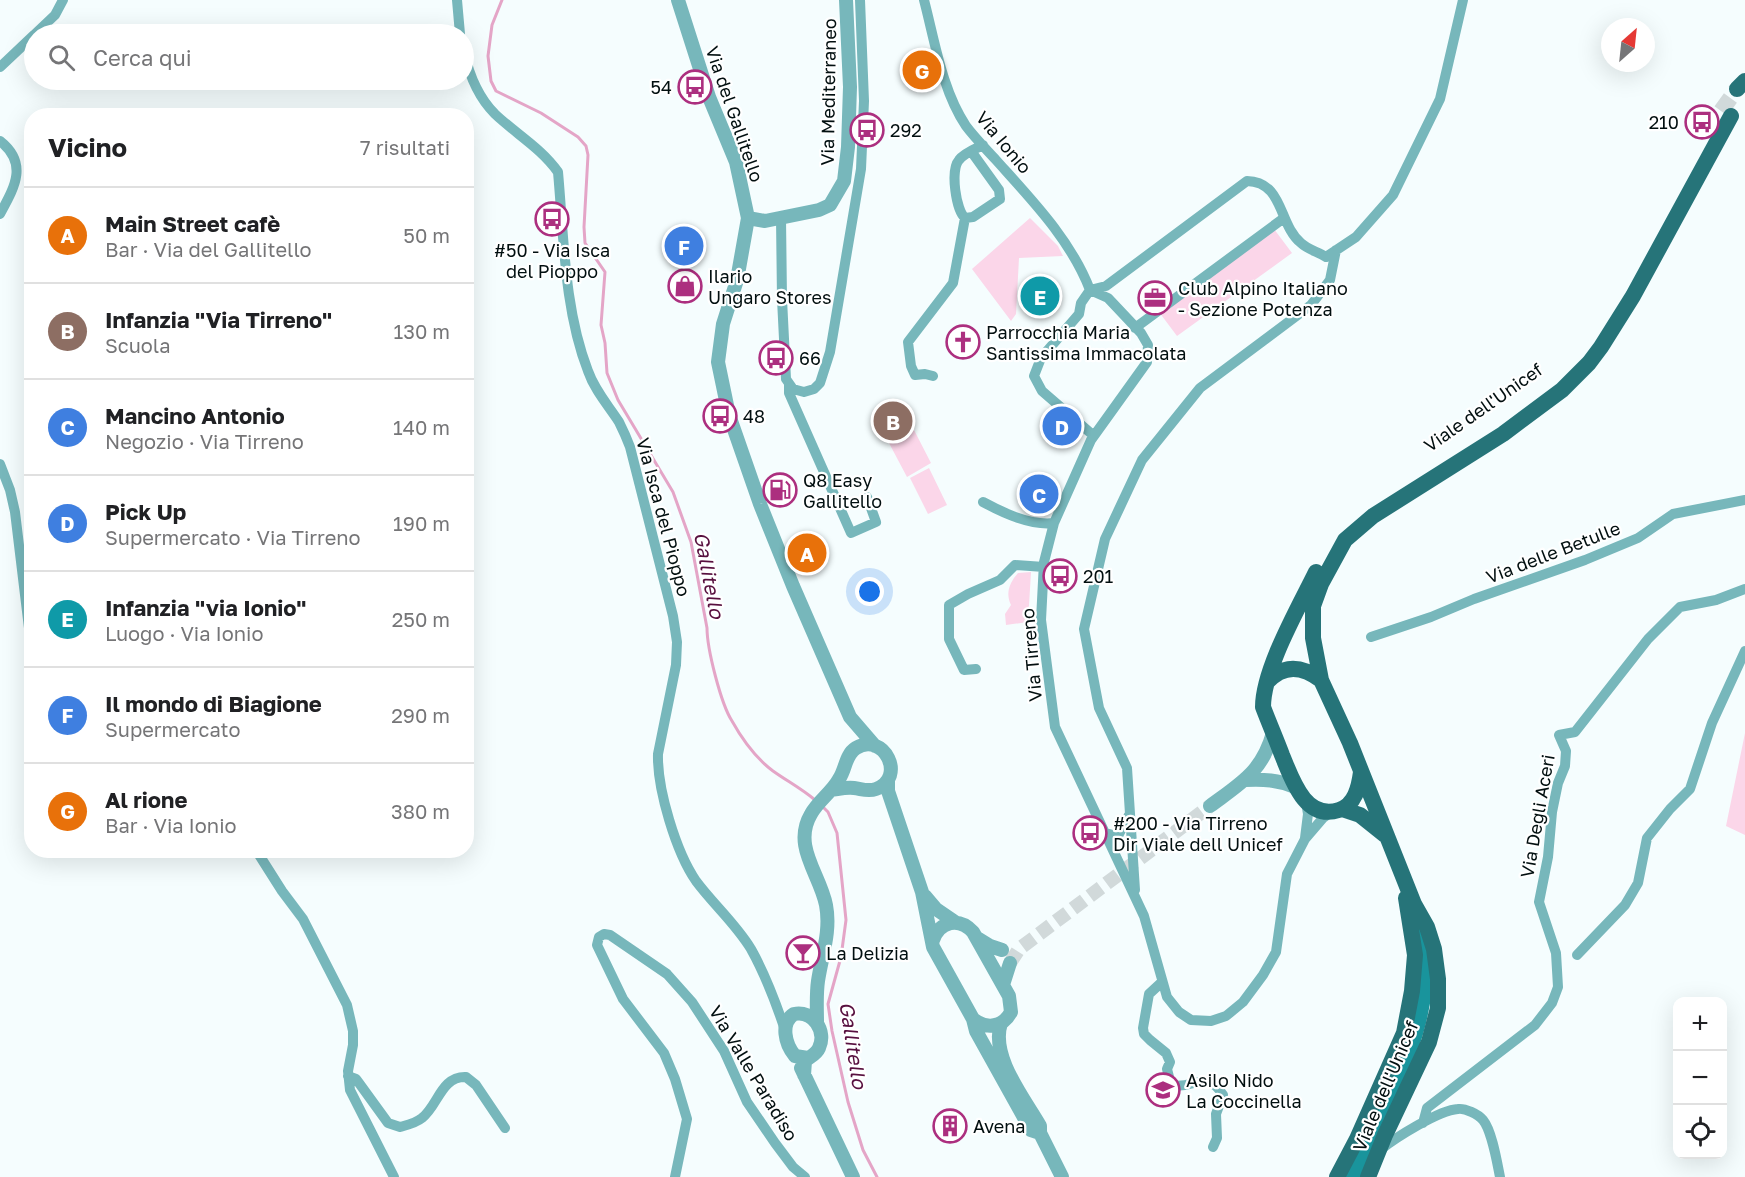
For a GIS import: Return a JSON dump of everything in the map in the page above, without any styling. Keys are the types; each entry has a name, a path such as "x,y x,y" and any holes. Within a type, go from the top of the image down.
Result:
{"main road":[{"name":"Viale dell'Unicef","path":"1306,802 1295,788 1273,733 1263,707 1263,693 1299,606 1324,555 1337,534 1367,508 1527,405 1555,383 1581,356 1593,341 1624,290 1726,114 1633,296 1589,363 1562,390 1533,413 1373,516 1346,540 1333,560 1314,606 1313,638 1321,680 1361,771 1414,904 1427,927 1434,949 1438,979 1437,1008 1429,1042 1368,1177"},
{"path":"1267,682 1275,674 1292,668 1310,672 1321,680"},
{"path":"1336,811 1355,795 1361,771"},
{"path":"1306,802 1317,810 1360,815 1386,835"},
{"name":"Viale dell'Unicef","path":"1337,1177 1357,1139 1404,1033 1412,991 1415,956 1402,873"},
{"path":"1353,1177 1411,1048 1423,1001 1425,958 1414,904"}],"street":[{"path":"46,24 55,15 63,0"},
{"path":"458,0 459,24"},
{"name":"Via del Gallitello","path":"678,0 709,97 736,162 748,218 737,280 723,324 718,362 729,415 760,504 850,717 853,738 851,752"},
{"name":"Via Mediterraneo","path":"748,218 765,221 819,210 830,205 844,181 848,147 850,87 846,0"},
{"path":"781,218 786,379 792,389 804,392 814,389 820,383 830,352 861,169 864,101 860,0"},
{"name":"Via Ionio","path":"924,0 954,107 982,145 1045,214 1083,273 1090,290"},
{"path":"1094,436 1042,391 1034,376 1041,358 1079,314 1081,303 1090,290 1106,286 1247,181 1259,182 1269,189 1283,210 1286,225 1301,243 1326,256 1356,237 1393,195 1440,99 1463,0"},
{"path":"0,67 24,45"},
{"name":"Via Isca del Pioppo","path":"474,82 481,98 495,114 550,160 558,172 572,310 580,346 595,388 619,423 630,447 673,616 677,642 676,665 661,734 657,766 671,825 688,868 750,948 776,1006 784,1030"},
{"path":"0,141 12,155 17,176 14,189 0,214"},
{"path":"965,218 960,213 954,168 958,160 982,145"},
{"path":"965,218 973,217 999,199 999,190 971,151"},
{"path":"933,376 915,375 911,366 908,342 953,283 965,218"},
{"path":"1135,328 1284,218"},
{"name":"Via Tirreno","path":"1135,896 1127,768 1099,708 1084,629 1105,539 1142,460 1156,442 1200,388 1311,305 1330,280 1336,250"},
{"name":"Via Tirreno","path":"1090,290 1108,298 1149,345 1147,362 1094,436 1054,523 1044,567 1041,621 1055,727 1144,916 1167,997 1179,1012 1191,1020 1211,1021 1226,1016 1243,1002 1263,975 1276,952 1287,874 1305,839"},
{"path":"1053,327 1065,330"},
{"path":"789,383 789,393 851,533 876,522 867,497"},
{"path":"0,464 15,512 24,587"},
{"name":"Via delle Betulle","path":"1371,637 1585,560 1638,538 1673,514 1745,500"},
{"path":"983,502 1042,525 1054,523"},
{"path":"975,669 964,670 949,639 949,605 1000,580 1015,565 1044,567"},
{"name":"Via Degli Aceri","path":"1423,1123 1427,1108 1535,1025 1552,1003 1558,987 1556,953 1539,902 1548,857 1552,812 1558,783 1565,766 1566,751 1559,735 1575,732 1648,639 1680,607 1716,600 1745,589"},
{"path":"1577,955 1625,905 1638,883 1647,838 1670,809 1690,789 1712,723 1745,651"},
{"name":"Via del Gallitello","path":"850,717 875,746"},
{"path":"1210,806 1245,780 1267,754 1273,733"},
{"path":"801,1057 814,1055 820,1044 817,1022 818,981 828,934 825,901 806,851 803,834 806,822 831,790 845,768 851,752 859,746 875,746 884,750 889,757 891,772 888,790 922,892 937,956 1031,1130 1040,1133"},
{"path":"845,768 848,779 887,807 898,824"},
{"path":"831,790 845,787 879,788 888,780"},
{"path":"1245,780 1271,780 1295,788"},
{"path":"1305,839 1308,814 1306,802"},
{"path":"1305,839 1323,818 1336,811"},
{"path":"1105,833 1118,836 1130,815"},
{"path":"261,858 303,919 347,1005 353,1031 348,1077 350,1089 394,1177"},
{"path":"922,892 936,909 955,922 968,927 1003,985 1012,1005 1008,1018 994,1026 984,1026 973,1019"},
{"path":"933,940 941,927 955,922"},
{"name":"Via Valle Paradiso","path":"675,1177 687,1119 675,1079 664,1053 623,999 597,945 599,937 604,934 610,935 667,974 692,1002 724,1051 747,1102 774,1143 793,1167 805,1177"},
{"path":"976,938 1002,950"},
{"path":"1003,985 1010,963"},
{"path":"818,981 808,1001 789,1017 784,1030 788,1043 801,1057 804,1075 853,1177"},
{"path":"1162,982 1149,994 1144,1034 1166,1053 1170,1062 1167,1069 1171,1085 1180,1087 1197,1081 1207,1081 1214,1084 1223,1095 1216,1114 1217,1138 1214,1147"},
{"path":"776,1006 785,1013 813,1017 817,1022"},
{"path":"1001,1023 998,1043 1003,1060 1040,1126 1040,1133 1062,1177"},
{"path":"348,1077 360,1083 388,1123 400,1127 422,1118 445,1086 456,1078 469,1078 505,1128"},
{"path":"1378,1152 1408,1130 1423,1123 1457,1109 1468,1110 1483,1120 1493,1144 1500,1177"},
{"path":"1395,1113 1408,1130"}],"shaded area":[{"path":"1030,218 1058,246 1063,256 1019,258 1016,314 1011,321 972,269"},
{"path":"1274,229 1292,253 1177,336 1159,312"},
{"path":"914,430 931,463 907,477 889,443"},
{"path":"929,468 947,505 928,514 910,478"},
{"path":"1031,572 1028,622 1006,625 1005,614 1011,605 1008,592 1011,584 1018,573"},
{"path":"1745,733 1745,835 1726,826"}],"waterway":[{"name":"Gallitello","path":"502,0 492,25 488,56 491,81 496,91 541,113 578,137 586,146 588,155 585,243 605,272 601,325 607,373 618,400 673,492 691,542 712,662 723,702 740,735 761,761 815,800"},
{"name":"Gallitello","path":"822,806 828,812 837,833 846,920 841,957 828,1004 832,1031 848,1102 863,1150 877,1177"}],"tunnel":[{"path":"1721,111 1737,89"},
{"path":"1010,963 1019,949 1210,806"}],"place":[{"name":"Al rione","path":"922,70"},
{"name":"54","path":"695,87"},
{"name":"210","path":"1702,122"},
{"name":"292","path":"867,130"},
{"name":"#50 - Via Isca del Pioppo","path":"552,219"},
{"name":"Il mondo di Biagione","path":"684,246"},
{"name":"Ilario Ungaro Stores","path":"685,286"},
{"name":"Infanzia \"via Ionio\"","path":"1040,296"},
{"name":"Club Alpino Italiano - Sezione Potenza","path":"1155,298"},
{"name":"Parrocchia Maria Santissima Immacolata","path":"963,342"},
{"name":"66","path":"776,358"},
{"name":"48","path":"720,416"},
{"name":"Infanzia \"Via Tirreno\"","path":"893,421"},
{"name":"Pick Up","path":"1062,426"},
{"name":"Q8 Easy Gallitello","path":"780,490"},
{"name":"Mancino Antonio","path":"1039,494"},
{"name":"Main Street cafè","path":"807,553"},
{"name":"201","path":"1060,576"},
{"name":"#200 - Via Tirreno Dir Viale dell Unicef","path":"1090,833"},
{"name":"La Delizia","path":"803,953"},
{"name":"Asilo Nido La Coccinella","path":"1163,1090"},
{"name":"Avena","path":"950,1126"}]}
